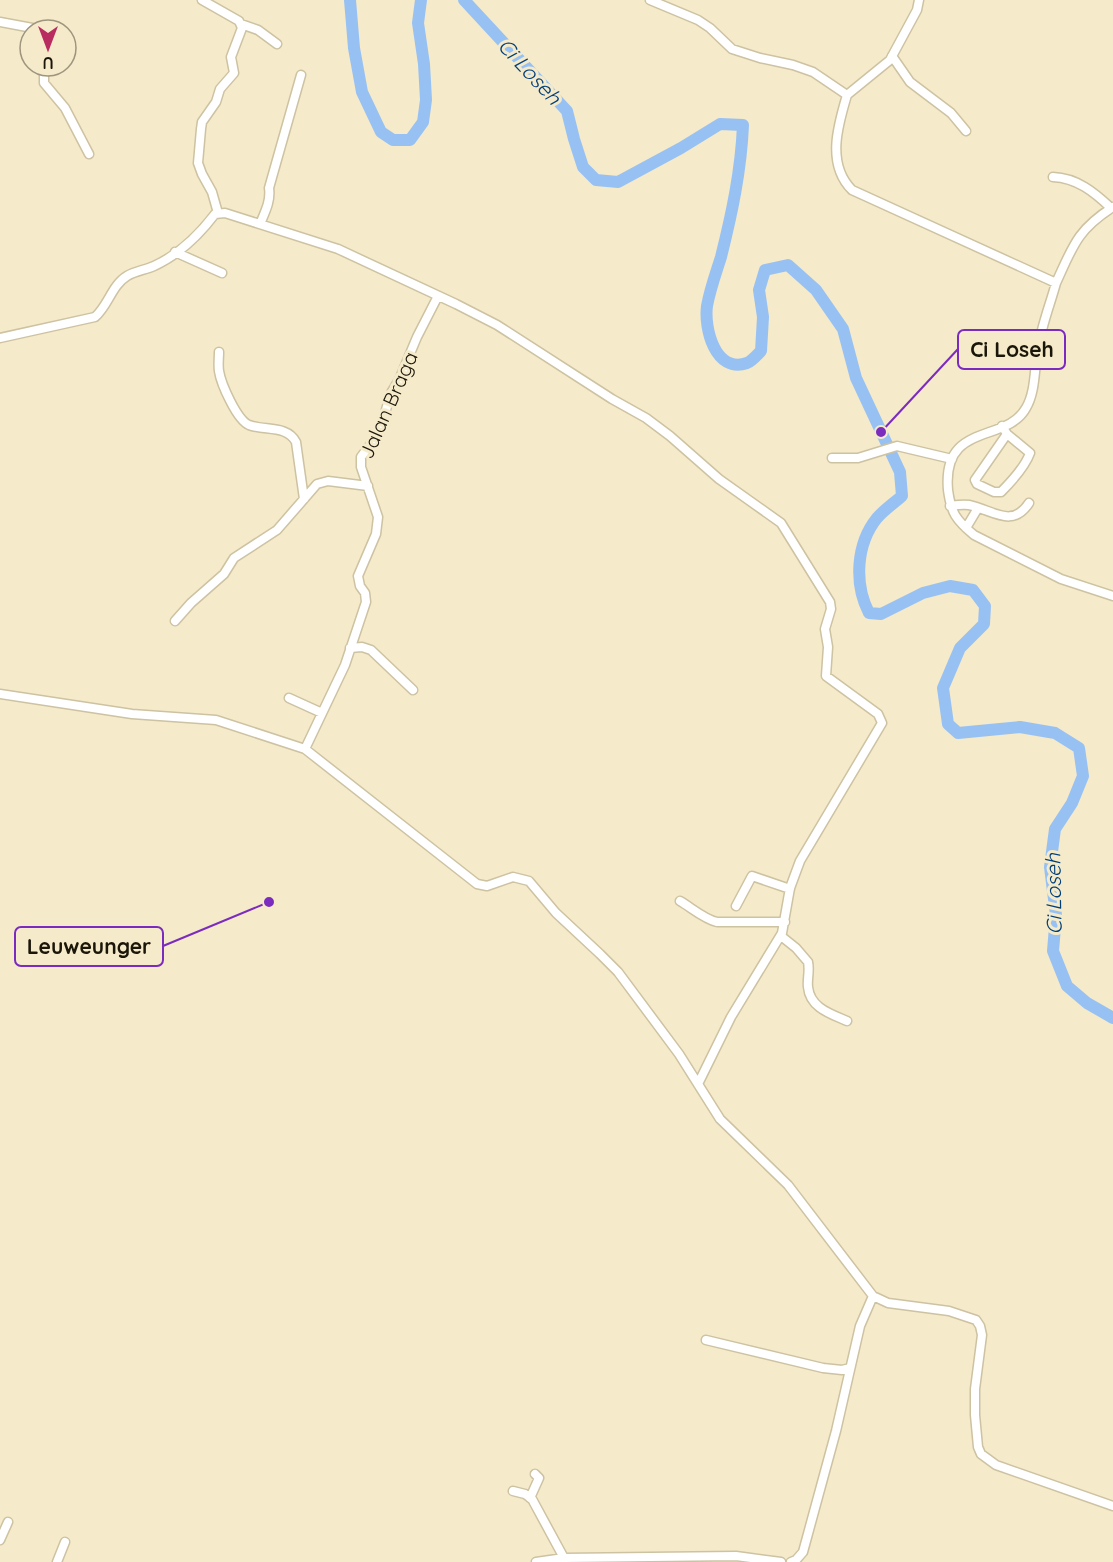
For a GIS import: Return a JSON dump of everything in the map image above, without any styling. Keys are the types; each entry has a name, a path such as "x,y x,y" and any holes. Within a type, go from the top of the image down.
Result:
{"street":[{"path":"202,0 241,24 258,30 277,44"},
{"path":"651,0 698,20 732,49 813,72 847,95"},
{"path":"919,0 917,10 892,56 847,95 838,124 836,153 847,184 852,190 1056,283"},
{"path":"0,22 18,25"},
{"path":"218,213 212,192 198,163 201,129 202,122 216,102 220,89 234,74 231,57 240,36 241,24"},
{"path":"892,56 910,82 951,113 966,131"},
{"path":"260,224 270,196 269,188 301,75"},
{"path":"44,78 44,83 65,108 88,154"},
{"path":"1053,177 1071,180 1082,185 1112,207 1082,230 1056,283 1040,340 1031,393 1026,408 1009,423 973,438 958,448 952,459 948,480 950,506 955,516 966,528 988,543 1061,579 1113,596"},
{"path":"0,338 95,317 121,280 137,271 153,267 194,238 218,213 225,213 338,249 497,325 612,399 646,418 719,479 781,523 827,597 831,609 825,629 828,652 826,676 878,714 882,723 800,861 790,890 783,930 731,1017 698,1084"},
{"path":"175,252 222,273"},
{"name":"Jalan Braga","path":"305,749 345,665 366,602 358,576 377,526 376,506 361,468 361,457 379,433 391,393 438,296"},
{"path":"219,352 219,373 235,409 244,421 250,425 283,431 293,437 296,442 304,499"},
{"path":"1002,426 1007,434 1029,452 1029,456 1001,492 994,492 977,484 975,480 1007,434"},
{"path":"832,458 858,458 891,448 910,448 952,459"},
{"path":"175,621 190,603 224,574 234,558 277,530 317,484 322,482 368,486"},
{"path":"950,506 978,507 1008,518 1019,515 1029,503"},
{"path":"966,528 978,507"},
{"path":"350,648 362,647 370,650 413,690"},
{"path":"0,694 132,714 216,720 305,749 477,884 487,886 513,877 529,881 556,913 618,972 679,1054 720,1119 788,1185 873,1296 888,1303 949,1311 976,1320 982,1335 975,1389 975,1415 978,1447 981,1454 996,1465 1113,1506"},
{"path":"289,698 322,713"},
{"path":"736,906 752,876 790,890"},
{"path":"680,901 711,921 783,930 808,962 808,987 812,1001 826,1012 847,1021"},
{"path":"791,1562 796,1560 802,1552 836,1431 860,1326 873,1296"},
{"path":"706,1340 823,1368 837,1370 850,1368"},
{"path":"531,1498 539,1478 535,1474"},
{"path":"513,1491 531,1498 564,1558"},
{"path":"0,1540 8,1522"},
{"path":"57,1562 65,1542"},
{"path":"536,1562 564,1558 736,1556 781,1562"}],"waterway":[{"name":"Ci Loseh","path":"350,0 354,48 362,92 381,132 393,140 410,140 423,122 426,100 418,23 421,0"},
{"name":"Ci Loseh","path":"464,0 567,111 583,167 596,180 618,182 720,124 743,125 732,208 707,306 707,326 714,347 719,356 736,365 749,362 761,351 763,317 759,290 765,270 788,265 816,290 843,329 856,378 900,472 902,496 877,518 865,540 861,552 859,577 864,602 869,613 881,614 923,593 950,586 973,590 985,606 984,624 960,648 943,688 948,724 958,733 1020,727 1055,733 1079,748 1083,776 1072,803 1055,829 1050,867 1056,915 1053,951 1067,986 1087,1003 1113,1018"}],"place":[{"name":"Ci Loseh","path":"881,432"},
{"name":"Leuweunger","path":"269,902"}]}
